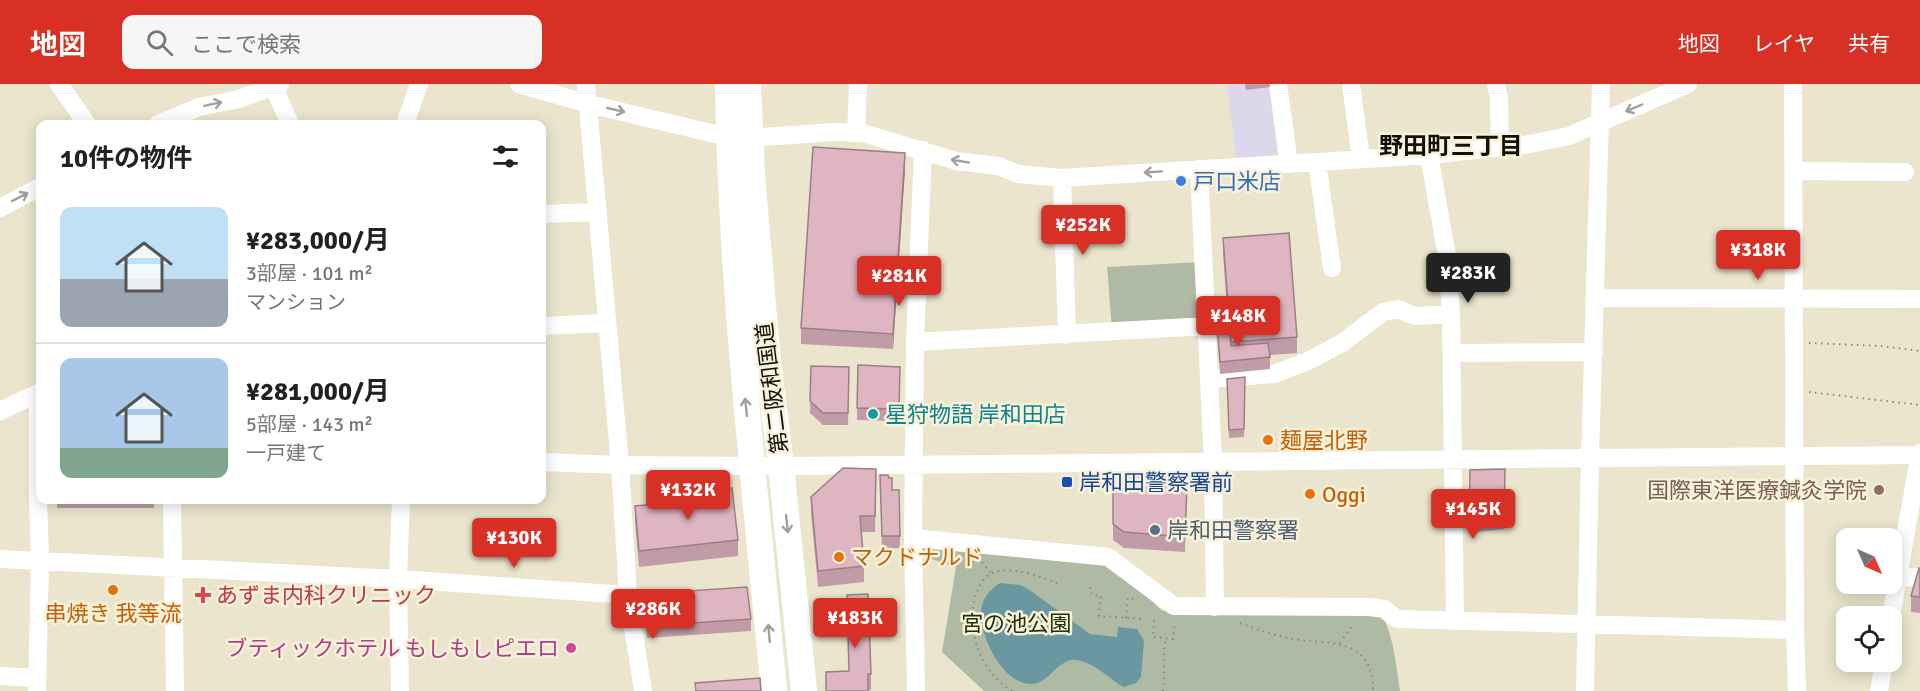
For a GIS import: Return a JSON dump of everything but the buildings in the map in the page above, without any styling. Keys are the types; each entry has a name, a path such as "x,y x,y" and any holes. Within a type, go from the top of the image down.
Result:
{"highway":[{"path":"738,89 739,136 726,265 750,293 770,262 739,136 738,89"},
{"name":"第二阪和国道","path":"750,293 745,404 753,465 774,691"},
{"name":"第二阪和国道","path":"750,293 767,352 804,691"}],"street":[{"path":"59,84 84,120"},
{"path":"406,120 419,84"},
{"path":"519,84 589,104 739,136 856,133 891,140 956,161 998,166 1018,174 1062,178 1361,159 1530,144 1569,136 1688,84"},
{"path":"586,84 620,465 628,595 644,691"},
{"path":"856,133 858,84"},
{"path":"1278,84 1289,164"},
{"path":"1351,84 1361,159"},
{"path":"1496,84 1499,98 1500,146"},
{"path":"1585,691 1601,84"},
{"path":"1793,84 1797,691"},
{"path":"168,120 199,107 239,99 276,85 289,120"},
{"path":"916,691 915,342 923,150"},
{"path":"1429,154 1447,256 1451,314 1455,621"},
{"path":"1317,162 1332,268"},
{"path":"1199,169 1213,462 1215,607"},
{"path":"1794,171 1905,172"},
{"path":"1062,178 1067,335"},
{"path":"0,208 36,189"},
{"path":"546,214 598,212"},
{"path":"1595,298 1920,298"},
{"path":"1209,379 1274,374 1308,361 1342,343 1383,312 1398,309 1415,316 1451,314"},
{"path":"546,326 606,323"},
{"path":"915,342 1207,326"},
{"path":"1452,353 1594,352"},
{"path":"0,411 36,393"},
{"path":"546,462 781,466 1920,454 1902,555"},
{"path":"0,676 37,685 40,504"},
{"path":"172,504 176,691"},
{"path":"400,504 398,579 400,691"},
{"path":"914,538 1108,557 1174,606 1359,606 1384,609 1397,619 1795,630"},
{"path":"0,559 398,579 628,595"},
{"path":"1902,578 1920,577"},
{"path":"1879,691 1882,672"}],"path":[{"path":"1794,342 1880,346 1920,351"},
{"path":"1794,391 1920,405"},
{"path":"1012,691 1005,687 985,662 975,640 972,612 979,586 990,573 1004,571 1033,575 1060,585"},
{"path":"1090,587 1092,595 1101,596 1099,616 1145,619"},
{"path":"1126,618 1128,598 1147,600"},
{"path":"1339,643 1355,621 1359,606"},
{"path":"1154,620 1153,637 1173,639 1174,622"},
{"path":"1237,622 1276,635 1350,646 1365,661 1373,691"},
{"path":"1163,691 1163,652 1166,638"}],"shaded area":[{"path":"1227,84 1269,84 1277,155 1236,160"}],"green space":[{"path":"1201,262 1203,323 1112,329 1107,267"},
{"name":"宮の池公園","path":"925,546 1105,565 1127,577 1161,610 1172,613 1382,615 1392,642 1400,691 984,691 942,652 956,567 922,556 922,549"}],"water":[{"path":"1000,583 1020,585 1028,589 1090,634 1117,637 1118,627 1137,629 1144,641 1141,677 1136,683 1124,687 1095,667 1083,661 1071,660 1038,683 1016,680 1006,672 991,651 981,617 985,597"}],"place":[{"name":"戸口米店","path":"1181,181"},
{"name":"星狩物語 岸和田店","path":"873,414"},
{"name":"麺屋北野","path":"1268,440"},
{"name":"岸和田警察署前","path":"1067,482"},
{"name":"国際東洋医療鍼灸学院","path":"1879,490"},
{"name":"Oggi","path":"1310,494"},
{"name":"岸和田警察署","path":"1155,530"},
{"name":"マクドナルド","path":"839,557"},
{"name":"串焼き 我等流","path":"113,590"},
{"name":"あずま内科クリニック","path":"203,595"},
{"name":"ブティックホテル もしもしピエロ","path":"571,648"}],"district":[{"name":"野田町三丁目","path":"1451,146"}]}
